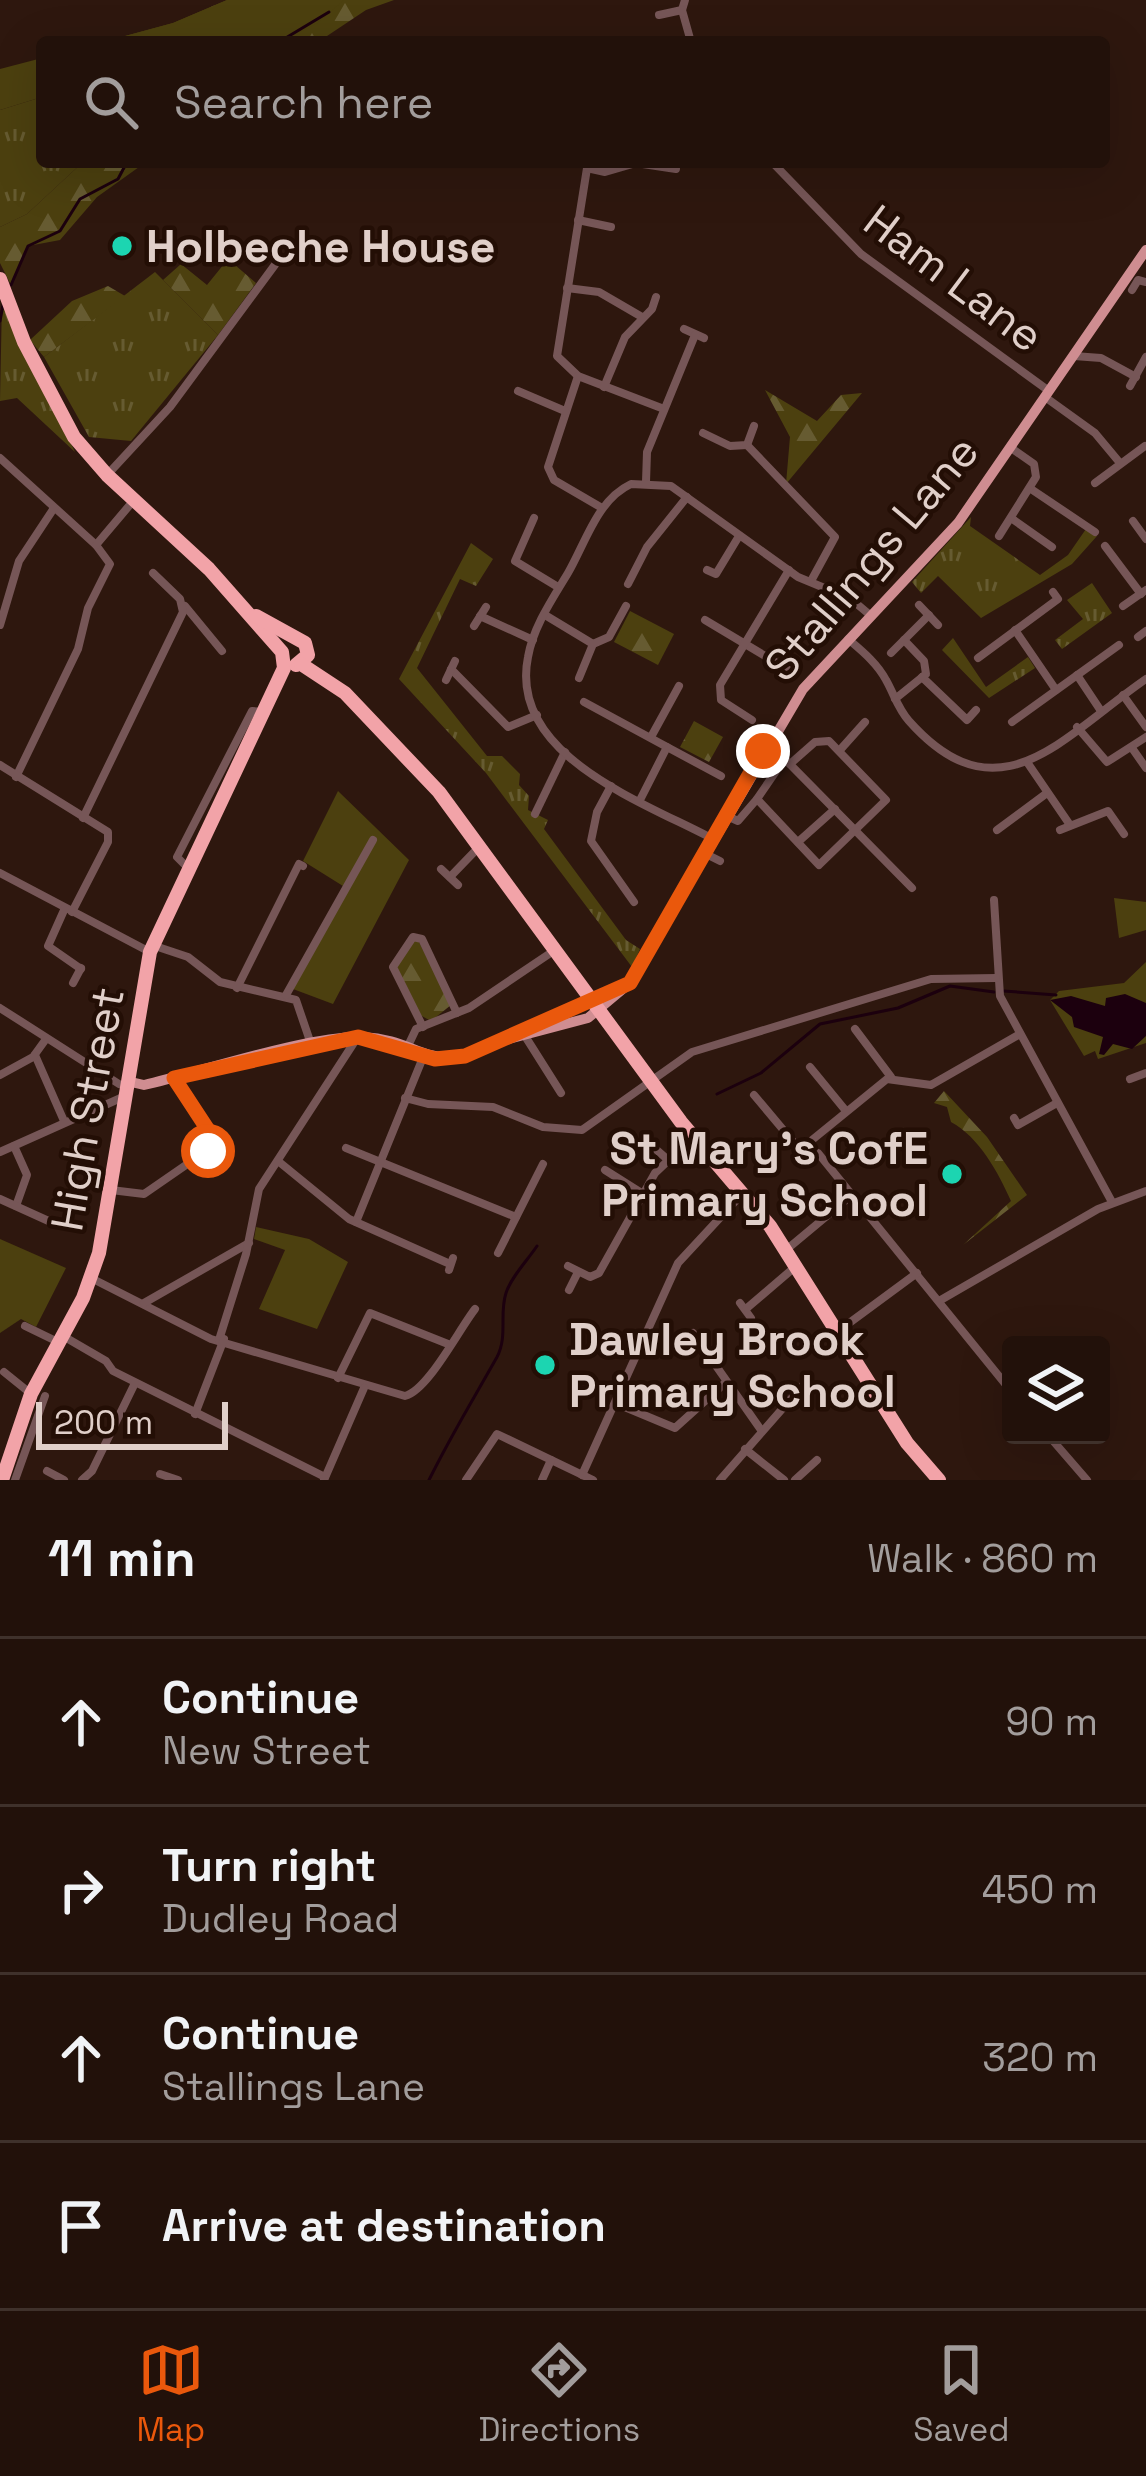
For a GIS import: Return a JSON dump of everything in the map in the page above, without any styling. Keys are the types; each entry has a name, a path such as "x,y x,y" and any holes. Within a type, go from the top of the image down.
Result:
{"highway":[{"path":"0,279 60,413 107,475 242,606 282,656 345,693"},
{"path":"242,606 301,643 416,765 480,846 574,981 786,1250 908,1442 939,1480"},
{"path":"267,710 282,656 301,643"},
{"path":"267,710 300,665 301,643"},
{"name":"High Street","path":"2,1480 60,1339 92,1278 111,1190 118,1086 151,948 267,710"}],"main road":[{"name":"Stallings Lane","path":"596,1007 620,996 630,983 803,689 957,525 1146,250"},
{"path":"566,1009 575,996 574,981"},
{"path":"494,1043 525,1036 596,1007 630,983"},
{"path":"614,1032 620,996"},
{"path":"118,1086 138,1086 358,1037 424,1055 465,1056 566,1009 596,1007"}],"street":[{"path":"659,15 684,5 690,36"},
{"path":"587,168 556,351 564,366 578,376 664,409"},
{"path":"669,168 676,169"},
{"name":"Ham Lane","path":"778,168 861,254 1047,394 1096,434 1120,463"},
{"path":"578,220 611,227"},
{"path":"107,475 170,406 278,262"},
{"path":"1132,290 1138,280 1146,282"},
{"path":"567,288 598,292 642,317"},
{"path":"604,387 626,338 642,317 657,311 656,297"},
{"path":"646,482 647,452 699,337 684,329"},
{"path":"1072,355 1101,358 1133,381 1146,357"},
{"path":"578,376 548,467 554,480 602,508"},
{"path":"522,397 565,411"},
{"path":"747,445 754,426"},
{"path":"703,434 730,446 747,445 835,537 811,581"},
{"path":"1095,483 1144,446"},
{"path":"999,536 1031,489 1034,464 1011,448"},
{"path":"0,458 109,560 78,649 16,778"},
{"path":"712,839 611,786 565,752 537,715 527,680 533,640 602,508 624,487 646,482 671,486 789,570 851,599 870,615"},
{"path":"1031,489 1095,532"},
{"path":"628,584 647,547 687,497"},
{"path":"97,544 134,500"},
{"path":"0,625 20,561 54,508"},
{"path":"534,518 510,563 558,587"},
{"path":"1011,518 1052,547"},
{"path":"518,523 528,529"},
{"path":"1139,526 1146,539"},
{"path":"707,570 716,574 739,536"},
{"path":"1105,546 1143,592 1123,606"},
{"path":"752,719 725,705 719,690 789,570"},
{"path":"153,573 222,651"},
{"path":"978,658 1058,599 1053,592"},
{"path":"83,818 184,604"},
{"path":"919,605 938,625"},
{"path":"579,678 593,644 609,637 626,606"},
{"path":"474,626 483,611 533,640"},
{"path":"544,615 593,644"},
{"path":"891,653 928,615"},
{"path":"705,620 792,672"},
{"path":"1015,631 1056,690"},
{"path":"847,638 875,664 904,716 952,760 981,769 1027,762 1146,679"},
{"path":"896,699 922,677 924,661 904,640"},
{"path":"1012,722 1119,645"},
{"path":"446,680 453,665 508,728 537,715"},
{"path":"1078,675 1101,711"},
{"path":"922,677 967,720 976,710"},
{"path":"651,737 679,693"},
{"path":"1123,694 1146,727"},
{"path":"584,702 592,712 712,764 721,776"},
{"path":"741,713 748,704"},
{"path":"840,750 866,722"},
{"path":"1077,728 1103,760 1146,737"},
{"path":"725,816 738,821 788,761 819,740 840,750 886,800 818,865 758,799"},
{"path":"768,742 912,888"},
{"path":"640,800 667,747"},
{"path":"1132,748 1146,768"},
{"path":"535,814 565,752"},
{"path":"1027,762 1071,825"},
{"path":"0,765 107,830 110,838 48,946 81,968 73,983"},
{"path":"611,786 594,819 591,841 634,902"},
{"path":"997,830 1047,793"},
{"path":"798,842 835,809"},
{"path":"1060,830 1108,811 1124,834"},
{"path":"286,995 373,840"},
{"path":"450,877 480,846"},
{"path":"706,854 720,861"},
{"path":"237,988 300,864"},
{"path":"441,869 458,885"},
{"path":"0,873 151,948 188,956 214,979 237,988 286,995 301,1006 311,1045"},
{"path":"994,900 996,977 1020,1034 1112,1202"},
{"path":"422,1028 393,967 413,937 422,939 457,1013"},
{"path":"406,1050 412,1034 457,1013 552,952"},
{"path":"405,1098 428,1105 493,1107 543,1127 582,1130 692,1052 931,979 996,977"},
{"path":"0,1008 118,1086 64,1121 0,1153"},
{"path":"862,1032 892,1077 920,1084 941,1082 1020,1034"},
{"path":"525,1036 555,1090"},
{"path":"195,1414 249,1243 259,1190 358,1037"},
{"path":"0,1075 35,1055 46,1040"},
{"path":"35,1055 64,1121"},
{"path":"356,1222 424,1055"},
{"path":"810,1067 847,1111"},
{"path":"1130,1078 1146,1073"},
{"path":"809,1150 812,1140 892,1077"},
{"path":"111,1190 144,1194 212,1147 212,1136 174,1078"},
{"path":"755,1095 796,1145 818,1154 1002,1380"},
{"path":"1014,1118 1018,1125 1029,1126 1057,1103"},
{"path":"568,1266 578,1272 599,1273 667,1159 694,1137"},
{"path":"643,1138 667,1159"},
{"path":"14,1146 27,1175 16,1206"},
{"path":"346,1148 516,1217"},
{"path":"278,1161 356,1222 450,1264"},
{"path":"498,1253 543,1163"},
{"path":"605,1170 643,1194"},
{"path":"939,1301 1112,1202 1146,1191"},
{"path":"582,1475 685,1250 742,1194"},
{"path":"786,1250 851,1196"},
{"path":"0,1199 53,1223"},
{"path":"144,1303 249,1243"},
{"path":"746,1310 796,1266"},
{"path":"569,1290 578,1272"},
{"path":"837,1332 916,1273"},
{"path":"92,1278 221,1340 364,1388 406,1396 418,1392 475,1308"},
{"path":"338,1378 370,1313 448,1344"},
{"path":"25,1326 60,1339 135,1383 325,1478 364,1388"},
{"path":"694,1334 761,1430"},
{"path":"6,1372 38,1395"},
{"path":"82,1480 92,1471 135,1383"},
{"path":"615,1403 675,1428 725,1383"},
{"path":"720,1480 804,1384"},
{"path":"466,1480 497,1434 593,1480"},
{"path":"1056,1444 1087,1480"},
{"path":"12,1447 15,1480"},
{"path":"745,1449 784,1480"},
{"path":"795,1480 818,1459"},
{"path":"542,1480 551,1460"},
{"path":"46,1471 58,1479"},
{"path":"160,1474 175,1479"}],"green space":[{"path":"227,0 394,0 366,10 327,36 125,36 173,23"},
{"path":"227,0 344,0 316,24 291,36 125,36 173,23"},
{"path":"36,60 36,99 0,110 0,69"},
{"path":"36,99 36,168 77,168 27,214 0,227 0,110"},
{"path":"77,168 138,168 97,197 60,240 28,246 11,285 0,263 0,227 27,214"},
{"path":"228,259 256,283 218,335 163,280 181,264 207,285"},
{"path":"155,272 218,335 131,441 89,437 44,357"},
{"path":"108,286 125,296 44,357 30,340 72,301"},
{"path":"2,301 75,452 17,398 0,401"},
{"path":"765,390 817,421 841,395 862,393 786,484 790,437"},
{"path":"971,517 970,526 1040,575 1068,555 1086,529 1097,536 1072,564 981,618 938,576 921,593 912,582"},
{"path":"471,543 493,559 476,586 460,579 417,668 487,756 502,756 520,774 519,785 529,796 528,810 548,820 544,829 626,940 640,949 632,967 486,773 399,679"},
{"path":"1092,583 1112,613 1062,649 1055,640 1083,619 1067,600"},
{"path":"630,611 674,634 658,665 614,642"},
{"path":"953,638 986,687 1028,657 1035,668 989,698 942,650"},
{"path":"694,721 723,737 709,762 680,747"},
{"path":"338,791 409,860 333,1004 293,989 343,886 303,861"},
{"path":"1114,898 1146,902 1146,930 1119,938"},
{"path":"417,938 451,1005 431,1021 420,1015 396,968 406,945"},
{"path":"1146,962 1146,1043 1098,1059 1095,1051 1084,1056 1050,1000 1059,991 1124,983"},
{"path":"944,1091 987,1137 1027,1195 963,1245 1011,1201 979,1146 951,1122 947,1107 934,1103"},
{"path":"256,1227 309,1239 348,1262 317,1329 259,1309 285,1250 254,1239"},
{"path":"0,1239 66,1268 36,1327 21,1319 0,1333"}],"shaded area":[{"path":"1125,994 1146,1003 1146,1036 1132,1049 1113,1044 1104,1055 1099,1054 1103,1037 1074,1027 1072,1017 1050,1000 1071,996 1105,1006 1106,998"}],"waterway":[{"path":"289,36 329,12"},
{"path":"11,285 28,246 60,231 80,199 118,179 124,168"},
{"path":"0,321 3,305"},
{"path":"717,1094 761,1073 820,1024 898,1008 950,986 994,992"},
{"path":"1004,991 1056,995"},
{"path":"429,1480 497,1357 506,1293 537,1246"}],"place":[{"name":"Holbeche House","path":"122,246"},
{"name":"St Mary's CofE Primary School","path":"952,1174"},
{"name":"Dawley Brook Primary School","path":"545,1365"}],"route":[{"path":"208,1151 212,1136 174,1078 358,1037 435,1059 465,1056 630,983 693,881 763,751"}]}
